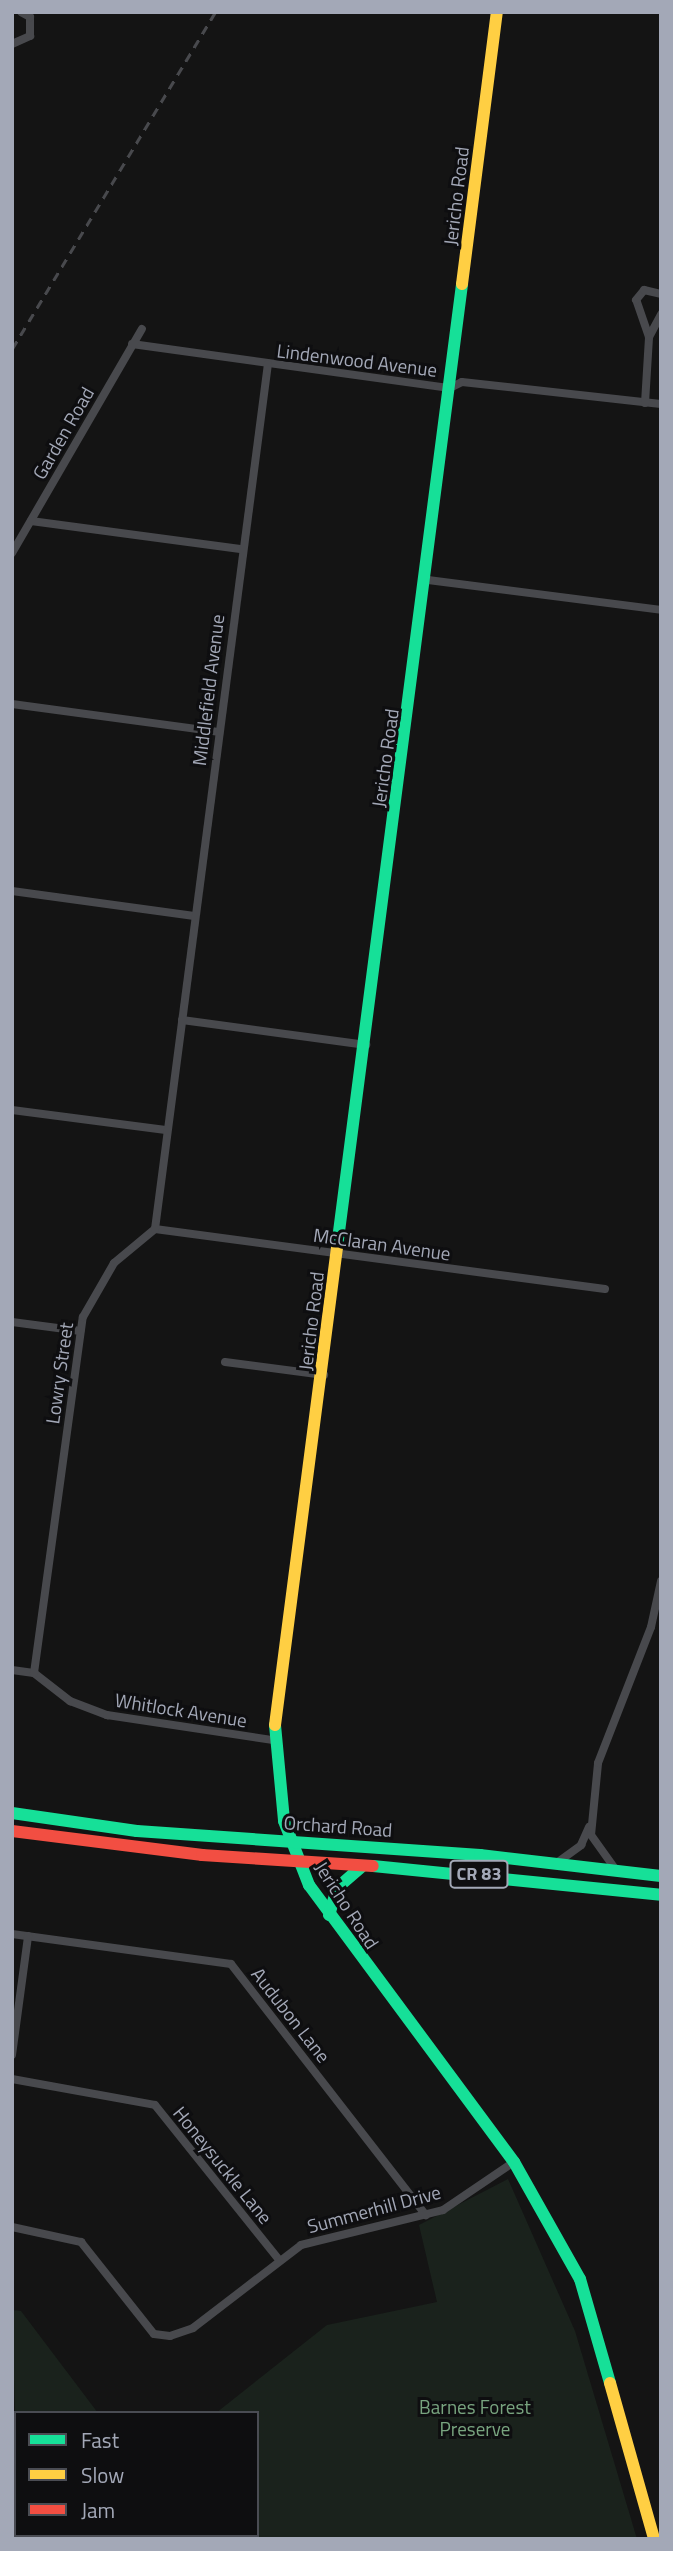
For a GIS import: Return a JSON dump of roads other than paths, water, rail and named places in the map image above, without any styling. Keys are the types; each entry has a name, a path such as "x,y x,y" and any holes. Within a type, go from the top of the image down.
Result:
{"main road":[{"name":"Jericho Road","path":"498,12 428,580 324,1376 273,1741 297,1862 329,1915 514,2162 545,2208 597,2321 654,2539"},
{"name":"Orchard Road","path":"12,1813 291,1842 558,1862 661,1876"},
{"name":"Orchard Road","path":"12,1831 297,1862 661,1895"},
{"path":"329,1915 337,1888 362,1866"}],"street":[{"path":"12,44 30,36 30,18 21,12"},
{"path":"645,403 649,337 636,300 644,290 661,293"},
{"path":"649,337 661,314"},
{"name":"Garden Road","path":"12,553 142,329"},
{"name":"Lindenwood Avenue","path":"132,344 450,388 462,382 661,404"},
{"name":"Middlefield Avenue","path":"182,1020 268,364"},
{"path":"31,521 243,549"},
{"path":"428,580 661,610"},
{"path":"12,704 218,732"},
{"path":"12,891 194,916"},
{"path":"155,1229 182,1020 366,1045"},
{"path":"12,1110 166,1130"},
{"name":"McClaran Avenue","path":"155,1229 605,1289"},
{"name":"Lowry Street","path":"34,1673 80,1331 114,1263 155,1229"},
{"path":"12,1322 80,1331"},
{"path":"225,1362 324,1376"},
{"path":"558,1862 581,1845 590,1825 609,1723 651,1627 661,1581"},
{"path":"12,1670 34,1673"},
{"name":"Whitlock Avenue","path":"34,1673 70,1701 107,1715 273,1741"},
{"path":"590,1825 593,1844 615,1870"},
{"name":"Audubon Lane","path":"12,1934 231,1964 426,2215"},
{"path":"12,2055 28,1937"},
{"name":"Honeysuckle Lane","path":"12,2079 155,2105 279,2260"},
{"name":"Summerhill Drive","path":"12,2227 81,2242 154,2334 170,2336 193,2328 301,2245 426,2215 514,2162"}],"railway":[{"path":"12,349 215,12"}],"park label":[{"name":"Barnes Forest Preserve","path":"475,2418"}]}
